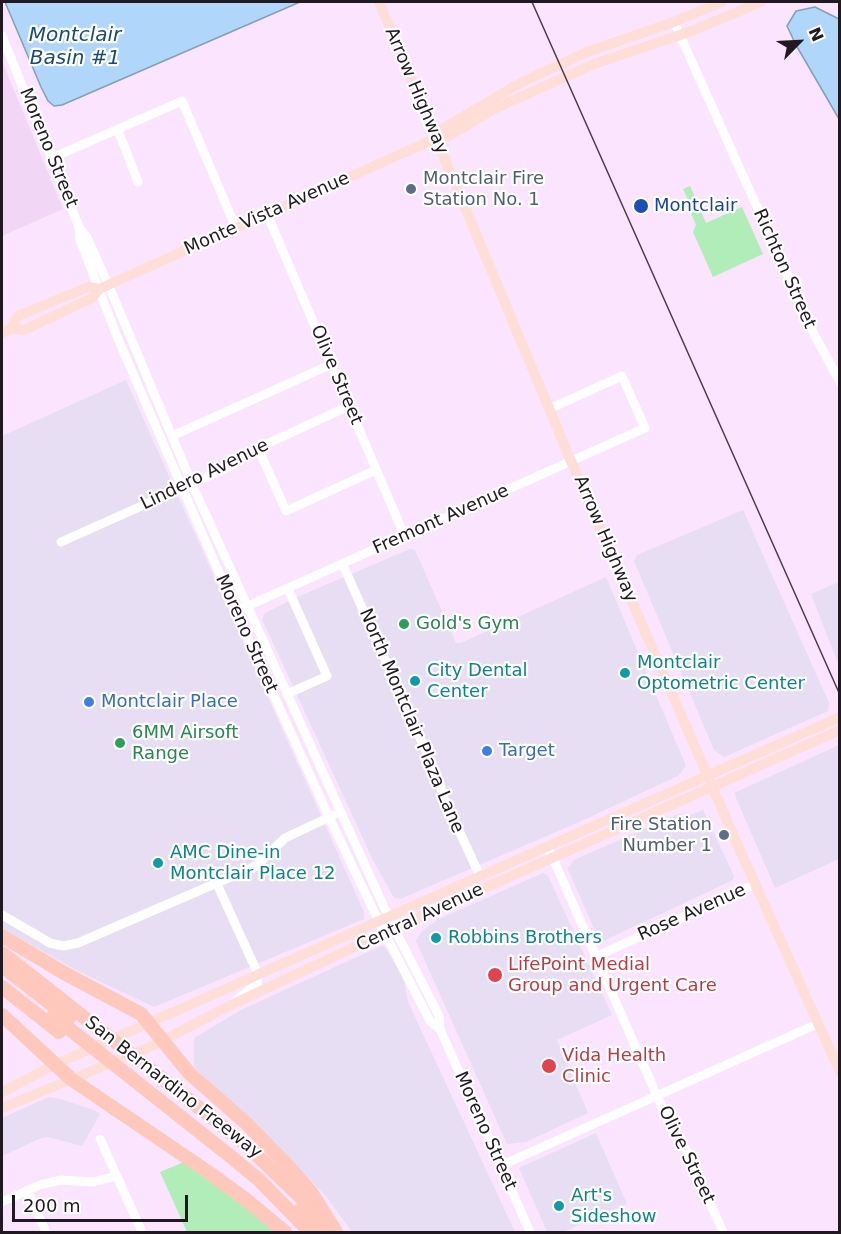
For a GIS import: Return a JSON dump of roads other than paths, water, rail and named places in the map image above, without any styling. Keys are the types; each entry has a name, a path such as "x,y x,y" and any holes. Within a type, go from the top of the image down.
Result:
{"highway":[{"path":"2,936 64,973 135,1010 149,1023 189,1074 246,1123 285,1163 311,1192 336,1233"},
{"name":"San Bernardino Freeway","path":"2,953 86,1036 126,1068 300,1233"},
{"path":"2,966 86,1036"},
{"path":"2,976 86,1036"},
{"name":"San Bernardino Freeway","path":"2,987 86,1036 126,1068 244,1143 336,1233"},
{"path":"2,1015 71,1078 245,1199 285,1233"},
{"path":"126,1068 258,1179 311,1233"},
{"path":"126,1068 248,1158 324,1233"}],"main road":[{"name":"Arrow Highway","path":"379,2 571,461 707,775 840,1072"},
{"name":"Monte Vista Avenue","path":"435,138 445,127 522,82 587,52 674,22 722,2"},
{"name":"Monte Vista Avenue","path":"6,331 24,330 34,326 92,298 103,287 435,138 449,136 494,109 594,64 680,35 761,2"},
{"name":"Central Avenue","path":"2,1092 56,1064 840,717"},
{"name":"Central Avenue","path":"2,1108 163,1040 231,1005 390,930 840,730"}],"street":[{"name":"Richton Street","path":"674,22 814,334 840,382"},
{"name":"Moreno Street","path":"2,36 80,227 80,240 172,436 247,607 342,813 383,918"},
{"path":"52,158 182,101 236,228"},
{"path":"118,130 138,182"},
{"name":"Olive Street","path":"267,214 405,537"},
{"name":"Moreno Street","path":"103,287 181,489 236,612 329,817 390,930 430,1021 440,1029 530,1233"},
{"path":"172,436 332,364"},
{"name":"Fremont Avenue","path":"236,612 645,428 622,376 549,409"},
{"name":"Lindero Avenue","path":"61,542 192,484 238,462 258,448 348,406"},
{"path":"258,448 286,511 376,470"},
{"name":"North Montclair Plaza Lane","path":"343,565 480,876"},
{"path":"287,694 327,676 288,589"},
{"path":"2,915 50,943 70,945 256,866 285,838 342,813"},
{"name":"Olive Street","path":"548,847 657,1096 669,1122 687,1151 723,1233"},
{"path":"217,884 258,974 257,984 231,1005"},
{"name":"Rose Avenue","path":"596,957 755,884"},
{"path":"500,1166 818,1024"},
{"path":"100,1139 142,1233"},
{"path":"2,1202 27,1190 62,1180 93,1182 116,1176"},
{"path":"27,1190 46,1233"}],"water":[{"name":"Montclair Basin #1","path":"5,2 300,2 62,105 54,106 48,101 41,87"},
{"path":"815,7 839,19 839,119 787,26 796,11"}],"railway":[{"path":"532,2 840,695"}],"place":[{"name":"Montclair Fire Station No. 1","path":"411,189"},
{"name":"Montclair","path":"641,206"},
{"name":"Gold's Gym","path":"404,624"},
{"name":"Montclair Optometric Center","path":"625,673"},
{"name":"City Dental Center","path":"415,681"},
{"name":"Montclair Place","path":"89,702"},
{"name":"6MM Airsoft Range","path":"120,743"},
{"name":"Target","path":"487,751"},
{"name":"Fire Station Number 1","path":"724,835"},
{"name":"AMC Dine-in Montclair Place 12","path":"158,863"},
{"name":"Robbins Brothers","path":"436,938"},
{"name":"LifePoint Medial Group and Urgent Care","path":"495,975"},
{"name":"Vida Health Clinic","path":"549,1066"},
{"name":"Art's Sideshow","path":"559,1206"}]}
